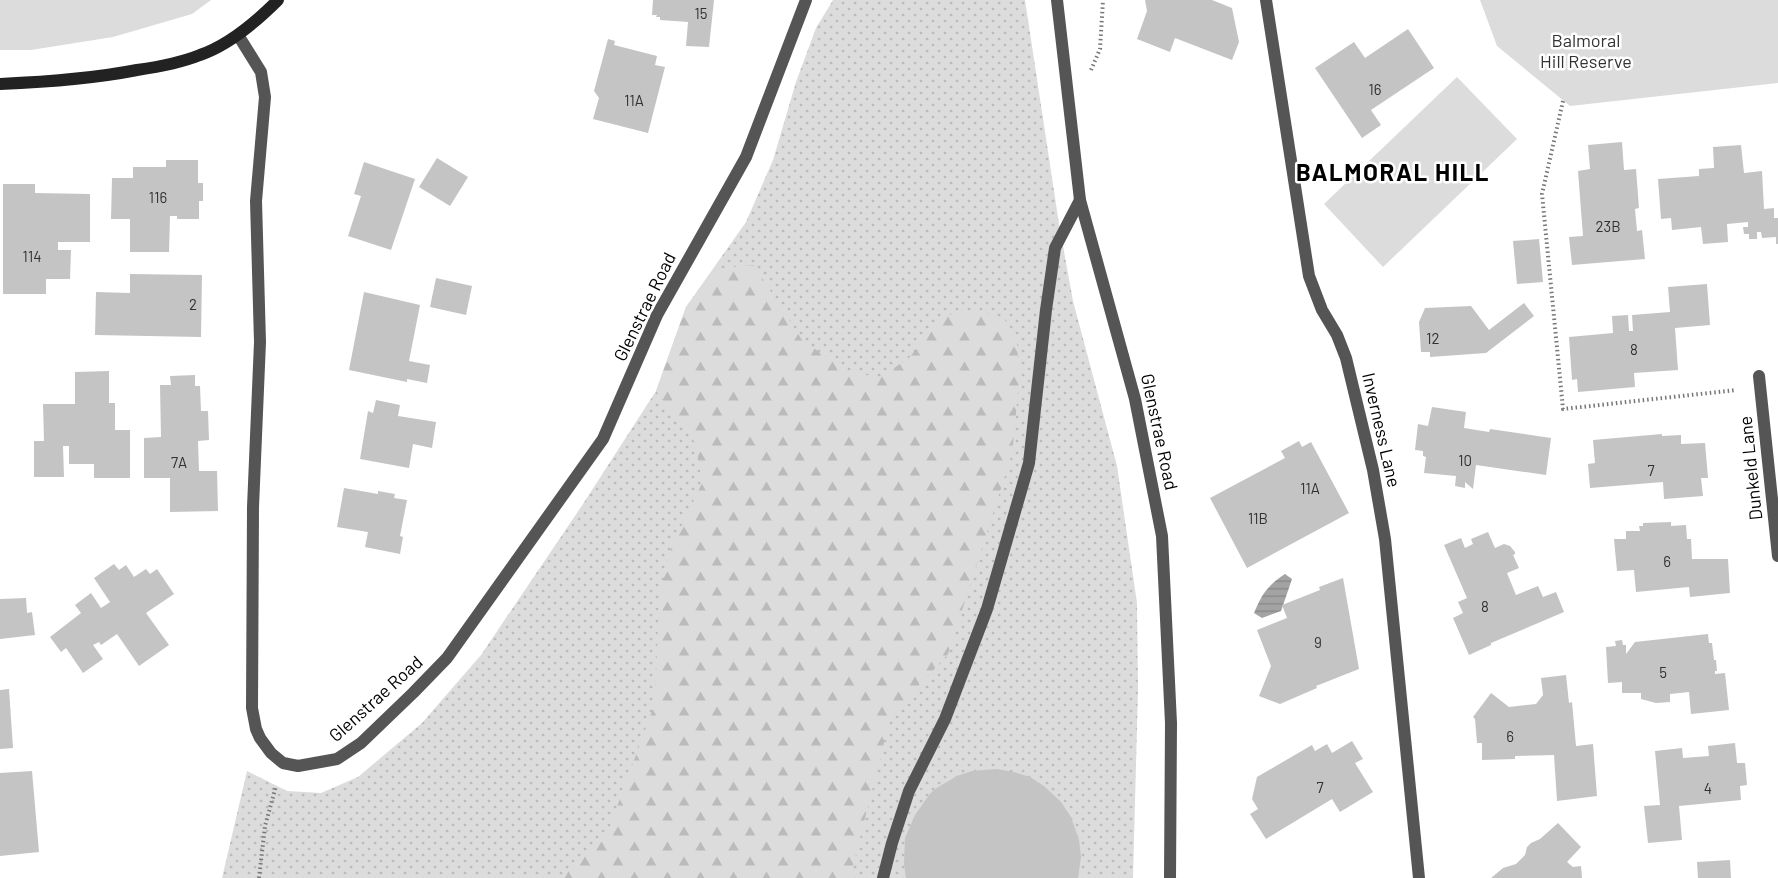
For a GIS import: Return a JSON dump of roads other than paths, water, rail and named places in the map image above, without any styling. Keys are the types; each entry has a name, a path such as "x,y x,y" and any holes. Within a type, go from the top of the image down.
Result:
{"street":[{"path":"0,84 92,78 159,67 200,55 238,35 278,0"},
{"name":"Glenstrae Road","path":"238,35 261,72 265,97 256,201 260,342 253,507 252,708 256,729 271,753 283,762 298,766 337,759 361,742 447,658 603,440 657,315 746,157 806,0"},
{"name":"Glenstrae Road","path":"1057,0 1080,200 1135,399 1162,536 1171,723 1170,878"},
{"name":"Inverness Lane","path":"1266,0 1309,276 1322,310 1337,335 1346,358 1374,470 1385,539 1419,878"},
{"path":"883,878 909,791 945,720 987,609 1010,530 1029,463 1055,248 1080,200"},
{"name":"Dunkeld Lane","path":"1760,382 1778,556"}],"district":[{"name":"BALMORAL HILL","path":"1393,173"}],"park label":[{"name":"Balmoral Hill Reserve","path":"1586,51"}]}
